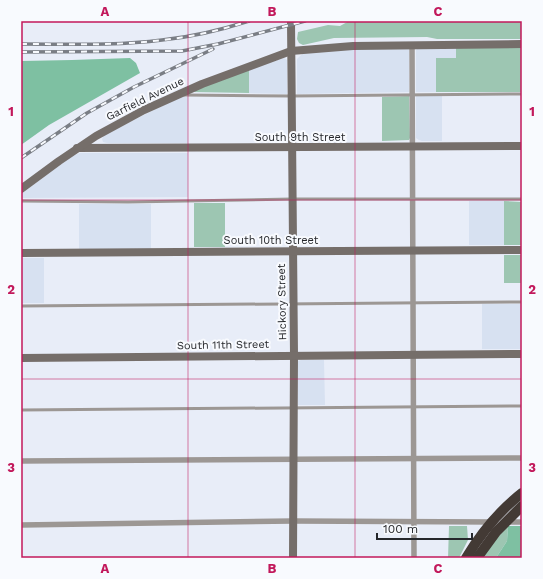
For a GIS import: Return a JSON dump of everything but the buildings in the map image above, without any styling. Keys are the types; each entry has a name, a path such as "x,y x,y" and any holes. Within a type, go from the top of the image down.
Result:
{"highway":[{"path":"466,558 488,527 503,510 522,493"},
{"path":"477,558 496,532 522,506"}],"street":[{"name":"Hickory Street","path":"291,21 294,355 292,460 293,558"},
{"name":"Garfield Avenue","path":"21,190 96,136 144,110 202,84 291,51 353,46 522,44"},
{"path":"412,45 414,558"},
{"name":"South 9th Street","path":"78,148 522,146"},
{"name":"South 10th Street","path":"21,253 522,250"},
{"name":"South 11th Street","path":"21,358 522,354"},
{"path":"21,461 522,458"},
{"path":"21,525 293,522 522,522"}],"lane":[{"path":"178,95 291,96 522,94"},
{"path":"21,201 128,202 292,199 522,199"},
{"path":"21,306 522,302"},
{"path":"21,410 522,406"}],"shaded area":[{"path":"456,47 456,58 436,58 436,92 416,92 416,50 418,48"},
{"path":"357,48 409,49 409,92 297,94 297,59 300,56 304,53"},
{"path":"284,58 287,60 287,94 249,93 249,69"},
{"path":"416,96 442,96 442,141 419,140 416,138"},
{"path":"180,97 188,97 188,143 103,142 102,139 104,135"},
{"path":"80,153 188,153 188,197 21,198 21,194 72,156"},
{"path":"469,201 504,201 504,245 469,245"},
{"path":"79,204 151,204 151,249 79,249"},
{"path":"21,258 44,258 44,303 21,303"},
{"path":"482,304 522,304 522,349 482,349"},
{"path":"324,360 325,405 298,405 298,361"}],"green space":[{"path":"349,21 522,21 522,39 437,39 427,37 334,38 303,45 299,43 297,39 298,32 328,25 340,26"},
{"path":"456,47 522,47 522,92 436,92 436,58 456,58"},
{"path":"130,58 136,63 140,73 49,125 21,145 21,61"},
{"path":"249,69 249,93 194,92 195,90"},
{"path":"409,96 409,140 382,141 382,97"},
{"path":"504,201 522,202 522,245 504,245"},
{"path":"194,203 225,203 225,247 194,247"},
{"path":"504,255 522,255 522,283 504,283"},
{"path":"449,526 467,526 468,540 459,558 448,558"},
{"path":"508,526 507,541 496,558 482,558 492,543"},
{"path":"508,526 522,526 522,558 496,558 507,541"}],"railway":[{"path":"21,44 145,42 195,35 249,21"},
{"path":"21,52 182,51 218,44 305,21"},
{"path":"21,158 87,113 134,87 213,49"}]}
